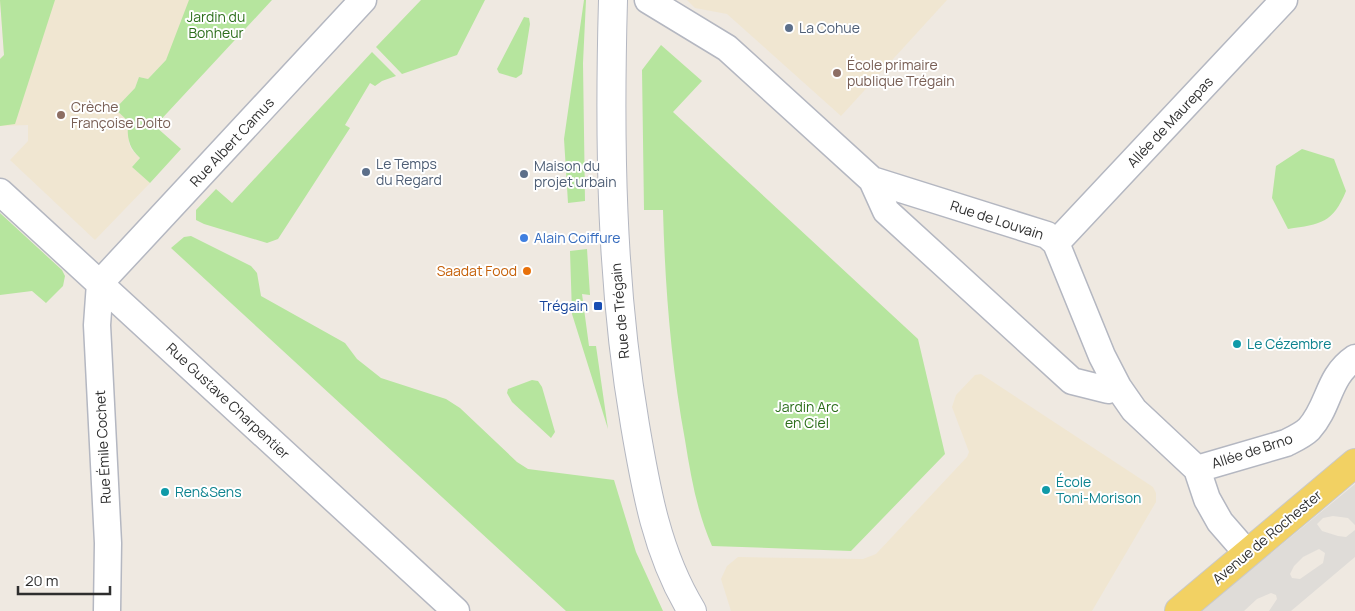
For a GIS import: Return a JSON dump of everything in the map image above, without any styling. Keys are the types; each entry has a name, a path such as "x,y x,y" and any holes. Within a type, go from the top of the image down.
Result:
{"main road":[{"name":"Avenue de Rochester","path":"1179,611 1355,463"}],"street":[{"name":"Rue Albert Camus","path":"100,284 363,0"},
{"name":"Rue de Trégain","path":"612,0 610,102 613,226 624,360 647,489 663,554 692,611"},
{"name":"Rue de Louvain","path":"648,0 727,48 872,180 886,211 1072,382 1108,390 1118,386"},
{"name":"Allée de Maurepas","path":"1056,244 1284,0"},
{"name":"Rue de Louvain","path":"872,180 1047,235 1056,244 1102,356 1118,386 1134,410 1197,469 1207,499 1220,522 1247,553"},
{"name":"Rue Gustave Charpentier","path":"0,192 456,611"},
{"name":"Rue Émile Cochet","path":"100,284 97,325 108,543 108,611"},
{"name":"Allée de Brno","path":"1197,469 1286,443 1309,429 1319,415 1334,380 1355,358"}],"shaded area":[{"name":"Crèche Françoise Dolto","path":"0,0 199,0 182,43 148,79 139,77 135,88 115,109 128,121 129,143 131,149 140,158 132,167 150,183 95,240 10,160 28,141 28,125 0,126 0,59 4,55"},
{"name":"École primaire publique Trégain","path":"687,0 947,0 841,116 727,14 695,8"},
{"name":"École Toni-Morison","path":"981,374 1153,487 1156,493 1156,502 1092,611 731,611 721,579 727,566 738,557 863,559 876,554 967,457 969,452 952,407 956,395 975,375"},
{"path":"1355,484 1355,525 1348,518 1333,516 1323,518 1317,524 1322,531 1338,536 1346,537 1355,530 1355,557 1291,611 1269,611 1277,599 1276,595 1271,593 1257,599 1244,611 1201,611","holes":["1319,549 1325,553 1323,563 1300,579 1292,578 1290,574 1294,566 1303,557"]}],"green space":[{"path":"0,0 55,0 15,124 0,126 0,59 4,55"},
{"name":"Jardin du Bonheur","path":"189,0 272,0 155,126 181,149 150,183 132,167 140,158 133,150 129,141 128,121 115,109 135,88 139,77 148,79 166,60"},
{"path":"421,0 485,0 457,55 402,74 376,47"},
{"path":"584,0 586,0 583,63 585,201 568,203 564,139"},
{"path":"524,17 529,18 530,24 522,74 516,78 499,73 497,69"},
{"name":"Jardin Arc en Ciel","path":"661,45 702,81 673,112 918,339 945,454 851,551 712,546 707,533 692,481 672,354 665,268 663,210 644,210 642,70"},
{"path":"372,52 396,76 382,81 375,86 370,83 345,125 350,128 278,239 267,243 196,220 196,210 216,189 232,203"},
{"path":"1302,149 1334,159 1346,191 1331,216 1317,223 1288,229 1272,198 1276,166"},
{"path":"0,213 62,270 65,276 63,286 46,303 32,291 0,295"},
{"path":"191,236 251,266 257,273 261,296 345,343 357,359 381,378 446,399 460,408 517,462 528,469 614,480 636,552 663,611 566,611 171,248 184,237"},
{"path":"587,249 590,295 582,294 589,346 596,346 608,429 572,314 570,251"},
{"path":"532,380 538,381 542,387 555,432 551,438 512,402 507,393 508,389"}],"place":[{"name":"La Cohue","path":"789,28"},
{"name":"École primaire publique Trégain","path":"837,73"},
{"name":"Crèche Françoise Dolto","path":"61,115"},
{"name":"Le Temps du Regard","path":"366,172"},
{"name":"Maison du projet urbain","path":"524,174"},
{"name":"Alain Coiffure","path":"524,238"},
{"name":"Saadat Food","path":"527,271"},
{"name":"Trégain","path":"598,306"},
{"name":"Le Cézembre","path":"1237,344"},
{"name":"École Toni-Morison","path":"1046,490"},
{"name":"Ren&Sens","path":"165,492"}]}
